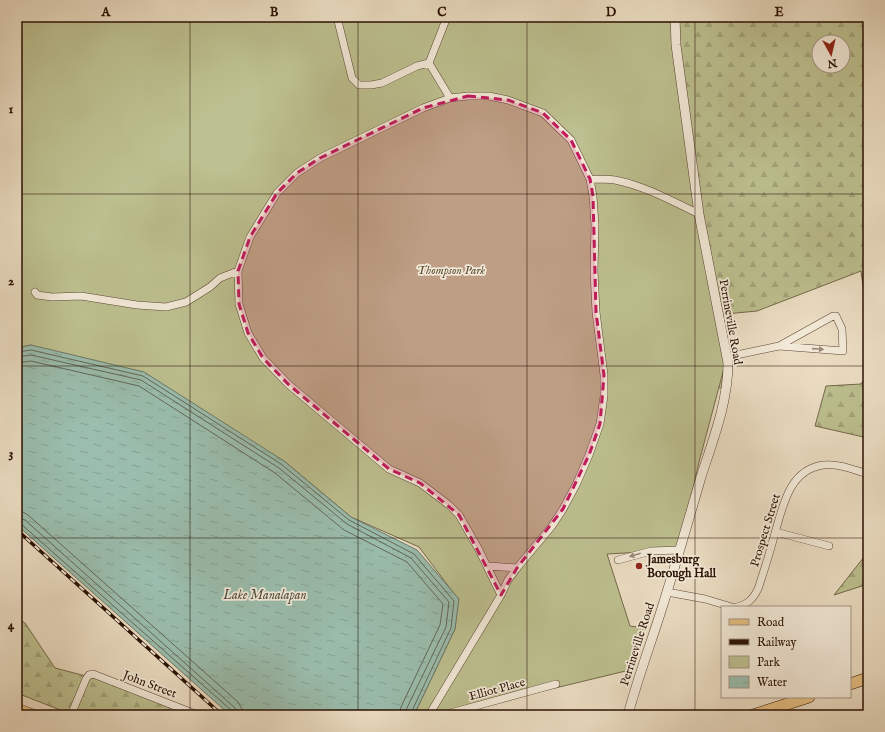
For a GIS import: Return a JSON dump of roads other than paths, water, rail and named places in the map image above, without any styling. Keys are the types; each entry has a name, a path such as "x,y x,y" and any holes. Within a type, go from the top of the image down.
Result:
{"main road":[{"path":"851,684 868,678"},
{"path":"753,715 806,698"},
{"path":"17,709 33,715"}],"street":[{"path":"336,17 352,78 359,85 371,86 382,83 417,66 429,63"},
{"path":"429,63 447,17"},
{"name":"Perrineville Road","path":"628,715 667,592 724,400 728,378 727,357 699,214 676,45 675,17"},
{"path":"429,63 450,98"},
{"path":"429,715 501,595 508,580 552,526 563,509 587,462 600,424 604,396 604,375 596,312 594,271 595,225 590,179 571,140 543,113 508,100 489,96 468,96 450,98 423,108 320,158 297,173 277,193 250,237 238,271 239,304 248,333 263,358 288,384 389,469 420,483 449,505 458,515 488,566 501,595"},
{"path":"590,179 613,180 630,183 699,214"},
{"path":"35,292 37,295 52,297 81,296 143,306 166,307 186,302 210,287 220,278 238,271"},
{"path":"727,357 779,346 843,351 842,330 836,316 833,316 779,346"},
{"name":"Prospect Street","path":"742,606 746,605 754,598 786,498 797,479 804,472 813,467 824,465 834,465 868,474"},
{"path":"776,532 829,546"},
{"path":"618,560 651,551 679,550"},
{"path":"488,566 517,568"},
{"path":"667,592 705,599 729,606"},
{"name":"John Street","path":"71,715 86,679 89,675 93,674 198,715"},
{"name":"Elliot Place","path":"443,715 556,684"}],"water":[{"name":"Lake Manalapan","path":"31,345 144,372 284,461 351,517 417,550 459,599 455,629 414,715 230,715 17,525 17,348"}],"railway":[{"path":"17,530 222,715"}],"place":[{"name":"Jamesburg Borough Hall","path":"639,566"}],"park label":[{"name":"Thompson Park","path":"451,270"}]}
